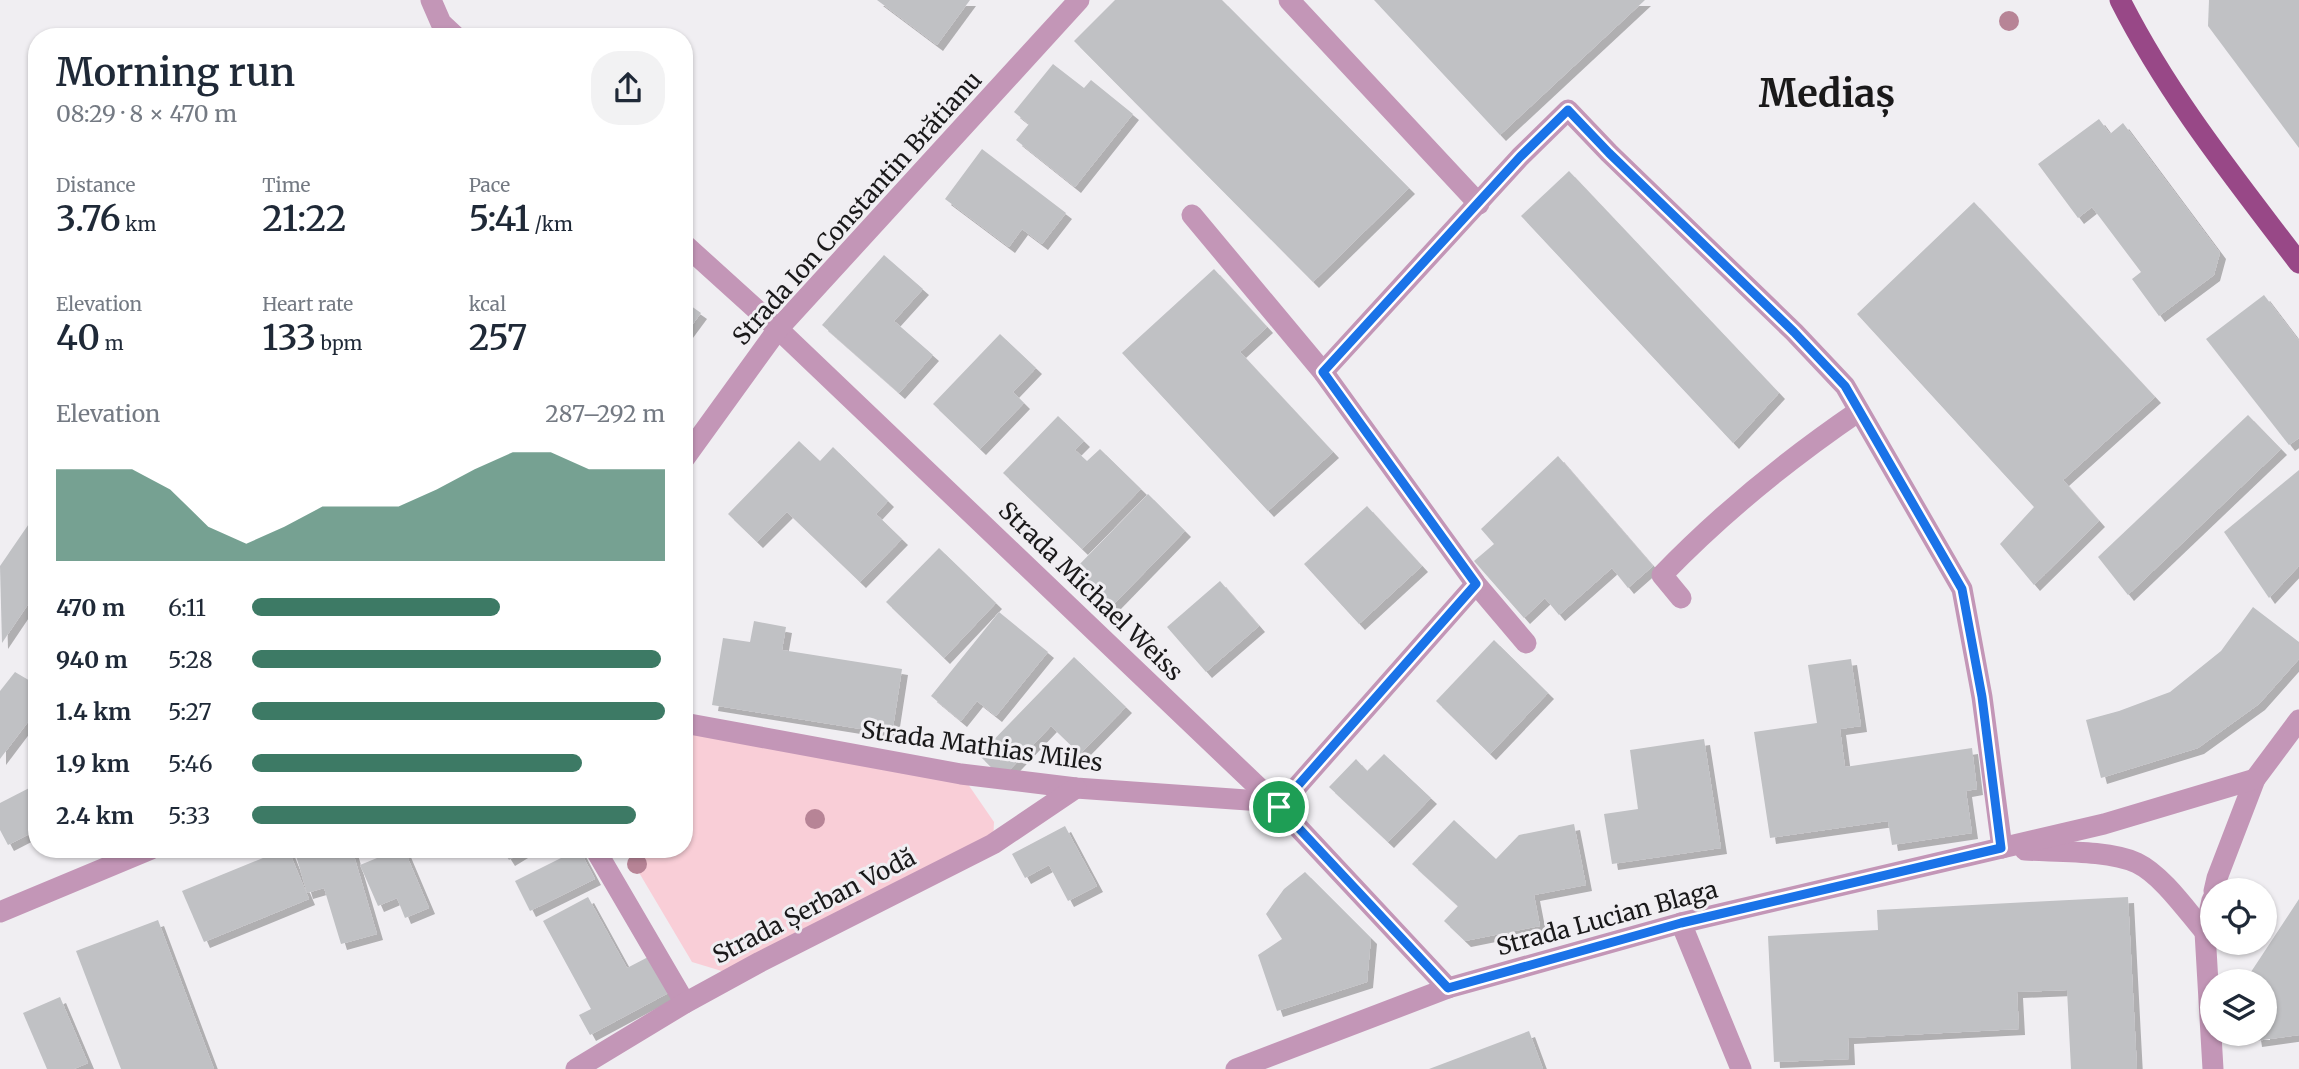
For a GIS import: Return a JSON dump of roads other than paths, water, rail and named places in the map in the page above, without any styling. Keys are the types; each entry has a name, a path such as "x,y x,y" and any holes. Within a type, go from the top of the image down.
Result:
{"main road":[{"path":"2120,0 2137,34 2192,123 2299,263"}],"street":[{"path":"431,0 441,23 446,28"},
{"name":"Strada Ion Constantin Brătianu","path":"693,447 778,329 1079,0"},
{"path":"1289,0 1479,204"},
{"path":"1323,372 1520,157 1568,110 1794,332 1845,386 1962,589 1982,697 2001,848"},
{"path":"1192,215 1323,372 1476,584 1526,643"},
{"name":"Strada Michael Weiss","path":"693,252 778,329 1277,805 1448,988"},
{"path":"1681,598 1662,575 1704,531 1753,489 1859,411"},
{"path":"1277,805 1476,584"},
{"path":"2217,878 2255,779 2299,720"},
{"name":"Strada Mathias Miles","path":"693,725 961,774 1076,788 1277,805"},
{"name":"Strada Lucian Blaga","path":"1236,1069 1273,1063 1448,988 1681,923 2104,824 2255,779"},
{"name":"Strada Șerban Vodă","path":"576,1069 685,1003 760,962 993,844 1076,788"},
{"name":"Strada Lucian Blaga","path":"2001,848 2116,856 2138,863 2157,877 2200,926"},
{"path":"0,912 129,858"},
{"path":"600,858 685,1003"},
{"path":"1681,923 1741,1069"},
{"path":"2206,955 2213,1069"}],"district":[{"name":"Mediaș","path":"1827,93"}]}
